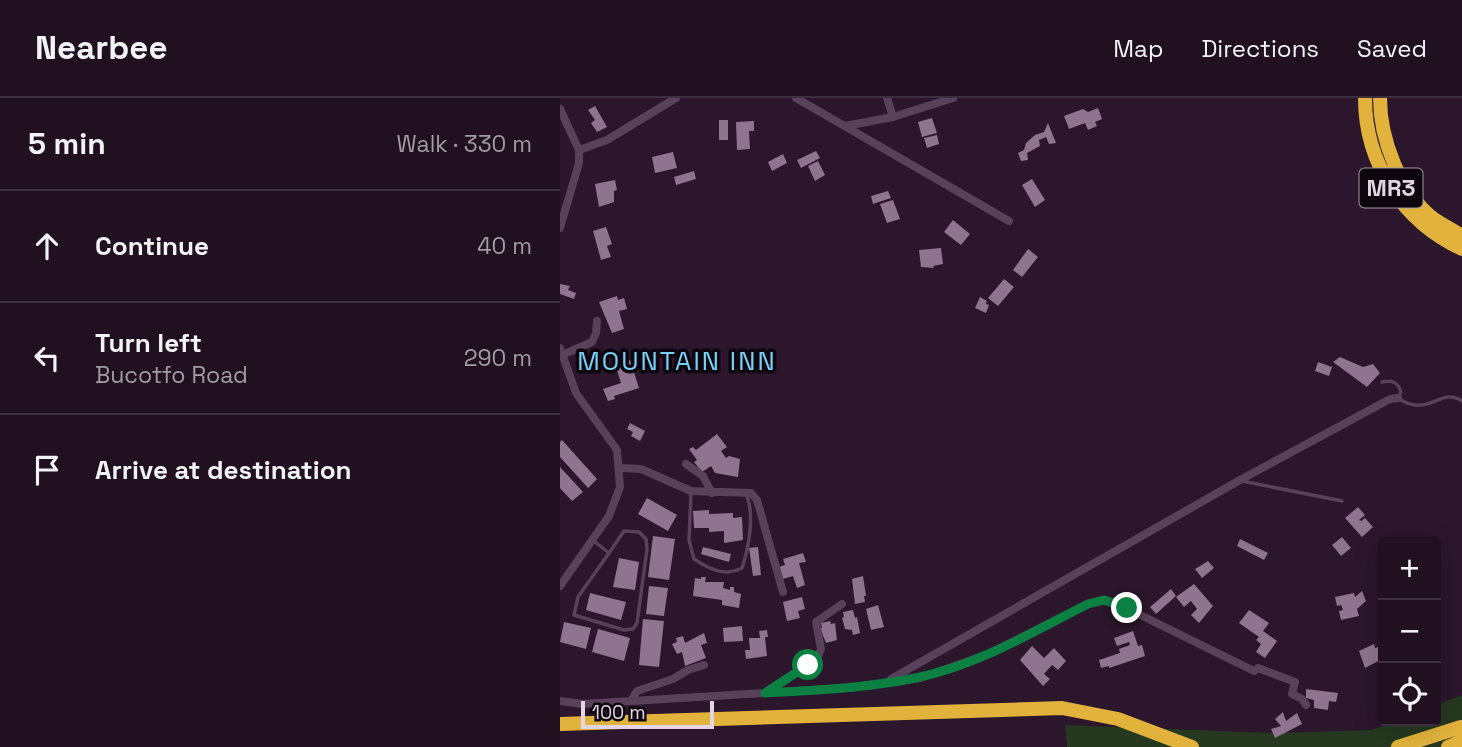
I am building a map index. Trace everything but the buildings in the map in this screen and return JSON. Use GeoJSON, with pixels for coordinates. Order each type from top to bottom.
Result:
{"type":"FeatureCollection","features":[{"type":"Feature","properties":{"kind":"highway","name":"MR3"},"geometry":{"type":"LineString","coordinates":[[1365,98],[1365,115],[1376,158],[1394,194],[1427,229],[1462,249]]}},
{"type":"Feature","properties":{"kind":"highway","name":"MR3"},"geometry":{"type":"LineString","coordinates":[[1380,98],[1380,115],[1390,156],[1408,189],[1432,218],[1462,236]]}},
{"type":"Feature","properties":{"kind":"highway"},"geometry":{"type":"LineString","coordinates":[[560,724],[1062,708],[1118,719],[1192,747]]}},
{"type":"Feature","properties":{"kind":"highway"},"geometry":{"type":"LineString","coordinates":[[1398,747],[1462,732]]}},
{"type":"Feature","properties":{"kind":"highway"},"geometry":{"type":"LineString","coordinates":[[1416,747],[1462,732]]}},
{"type":"Feature","properties":{"kind":"highway"},"geometry":{"type":"LineString","coordinates":[[1448,747],[1462,732]]}},
{"type":"Feature","properties":{"kind":"street"},"geometry":{"type":"LineString","coordinates":[[579,150],[607,140],[676,98]]}},
{"type":"Feature","properties":{"kind":"street"},"geometry":{"type":"LineString","coordinates":[[796,98],[1009,221]]}},
{"type":"Feature","properties":{"kind":"street"},"geometry":{"type":"LineString","coordinates":[[887,98],[893,117]]}},
{"type":"Feature","properties":{"kind":"street"},"geometry":{"type":"LineString","coordinates":[[845,125],[893,117],[953,98]]}},
{"type":"Feature","properties":{"kind":"street"},"geometry":{"type":"LineString","coordinates":[[560,109],[579,150],[579,163],[560,228]]}},
{"type":"Feature","properties":{"kind":"street"},"geometry":{"type":"LineString","coordinates":[[560,586],[616,501],[620,487],[617,450],[576,393],[561,351],[592,342],[597,321]]}},
{"type":"Feature","properties":{"kind":"street"},"geometry":{"type":"LineString","coordinates":[[886,682],[1240,480],[1398,398]]}},
{"type":"Feature","properties":{"kind":"street"},"geometry":{"type":"LineString","coordinates":[[686,464],[703,476],[712,493]]}},
{"type":"Feature","properties":{"kind":"street"},"geometry":{"type":"LineString","coordinates":[[620,468],[641,469],[691,491],[751,493],[757,500],[783,592]]}},
{"type":"Feature","properties":{"kind":"street"},"geometry":{"type":"LineString","coordinates":[[560,701],[583,704],[847,688],[919,678],[986,655],[1088,604],[1104,600],[1127,608],[1254,671],[1258,668],[1295,682],[1292,694],[1302,699],[1306,705]]}},
{"type":"Feature","properties":{"kind":"street"},"geometry":{"type":"LineString","coordinates":[[765,693],[817,658],[821,649],[816,622],[842,604]]}},
{"type":"Feature","properties":{"kind":"street"},"geometry":{"type":"LineString","coordinates":[[631,701],[637,691],[705,665]]}},
{"type":"Feature","properties":{"kind":"lane"},"geometry":{"type":"LineString","coordinates":[[1382,382],[1395,382],[1401,392],[1398,398],[1408,405],[1418,407],[1451,396],[1462,401]]}},
{"type":"Feature","properties":{"kind":"lane"},"geometry":{"type":"LineString","coordinates":[[1240,480],[1342,501]]}},
{"type":"Feature","properties":{"kind":"lane"},"geometry":{"type":"LineString","coordinates":[[691,491],[689,540],[694,559],[719,572],[733,572],[742,568],[747,555],[751,504],[746,491]]}},
{"type":"Feature","properties":{"kind":"lane"},"geometry":{"type":"LineString","coordinates":[[624,531],[639,531],[646,539],[637,623],[632,629],[624,630],[574,615],[578,597],[609,553],[624,531]]}},
{"type":"Feature","properties":{"kind":"lane"},"geometry":{"type":"LineString","coordinates":[[592,540],[609,553]]}},
{"type":"Feature","properties":{"kind":"green space"},"geometry":{"type":"Polygon","coordinates":[[[1462,695],[1462,747],[1067,747],[1065,725],[1274,733],[1372,730],[1382,726],[1441,726],[1441,703],[1462,695]]]}},
{"type":"Feature","properties":{"kind":"district","name":"MOUNTAIN INN"},"geometry":{"type":"Point","coordinates":[677,361]}},
{"type":"Feature","properties":{"kind":"route"},"geometry":{"type":"LineString","coordinates":[[808,665],[765,693],[847,688],[919,678],[986,655],[1088,604],[1104,600],[1127,608]]}}]}
